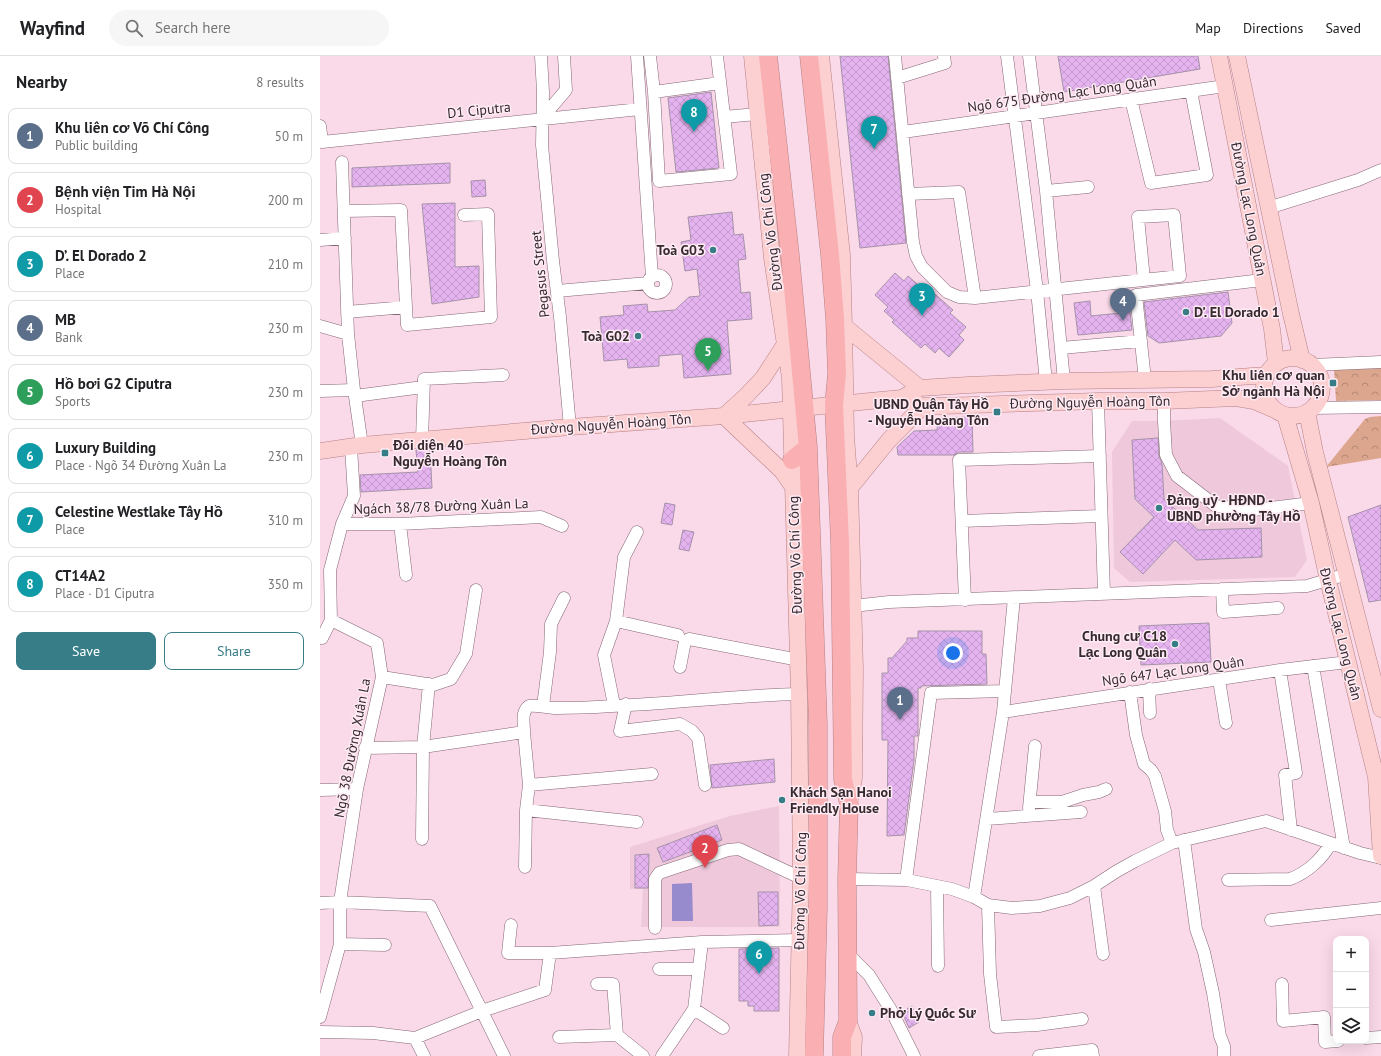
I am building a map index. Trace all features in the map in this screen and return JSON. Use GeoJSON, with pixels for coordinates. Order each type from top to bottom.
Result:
{"type":"FeatureCollection","features":[{"type":"Feature","properties":{"kind":"highway","name":"Đường Võ Chí Công"},"geometry":{"type":"LineString","coordinates":[[768,56],[798,408],[808,447],[818,724],[818,908],[814,1056]]}},
{"type":"Feature","properties":{"kind":"highway"},"geometry":{"type":"LineString","coordinates":[[809,56],[841,368],[840,543],[843,780],[849,804],[847,879],[848,1021],[842,1037],[842,1056]]}},
{"type":"Feature","properties":{"kind":"highway"},"geometry":{"type":"LineString","coordinates":[[790,378],[798,408]]}},
{"type":"Feature","properties":{"kind":"highway"},"geometry":{"type":"LineString","coordinates":[[840,404],[846,437]]}},
{"type":"Feature","properties":{"kind":"highway"},"geometry":{"type":"LineString","coordinates":[[792,460],[808,447]]}},
{"type":"Feature","properties":{"kind":"main road","name":"Đường Võ Chí Công"},"geometry":{"type":"LineString","coordinates":[[752,56],[772,258],[790,378]]}},
{"type":"Feature","properties":{"kind":"main road"},"geometry":{"type":"LineString","coordinates":[[821,56],[842,255],[844,326],[841,368]]}},
{"type":"Feature","properties":{"kind":"main road","name":"Đường Lạc Long Quân"},"geometry":{"type":"LineString","coordinates":[[1219,56],[1272,329],[1271,369]]}},
{"type":"Feature","properties":{"kind":"main road","name":"Đường Lạc Long Quân"},"geometry":{"type":"LineString","coordinates":[[1237,56],[1291,314],[1307,362]]}},
{"type":"Feature","properties":{"kind":"main road"},"geometry":{"type":"LineString","coordinates":[[844,326],[920,388]]}},
{"type":"Feature","properties":{"kind":"main road"},"geometry":{"type":"LineString","coordinates":[[785,344],[763,378],[724,416],[782,470],[793,487]]}},
{"type":"Feature","properties":{"kind":"main road"},"geometry":{"type":"LineString","coordinates":[[1293,358],[1307,362],[1321,378],[1322,387],[1320,395],[1310,410],[1300,415],[1281,413],[1270,406],[1264,391],[1264,382],[1271,369],[1284,359],[1293,358]]}},
{"type":"Feature","properties":{"kind":"main road","name":"Đường Nguyễn Hoàng Tôn"},"geometry":{"type":"LineString","coordinates":[[320,450],[570,427],[724,416],[902,398],[920,388],[1064,381],[1212,379],[1271,369]]}},
{"type":"Feature","properties":{"kind":"main road","name":"Đường Nguyễn Hoàng Tôn"},"geometry":{"type":"LineString","coordinates":[[902,398],[923,406],[1236,398],[1254,401],[1281,413]]}},
{"type":"Feature","properties":{"kind":"main road"},"geometry":{"type":"LineString","coordinates":[[850,488],[889,440],[923,406]]}},
{"type":"Feature","properties":{"kind":"main road","name":"Đường Võ Chí Công"},"geometry":{"type":"LineString","coordinates":[[797,1056],[801,878],[799,660],[792,460],[798,408]]}},
{"type":"Feature","properties":{"kind":"main road","name":"Đường Lạc Long Quân"},"geometry":{"type":"LineString","coordinates":[[1310,410],[1315,452],[1381,708]]}},
{"type":"Feature","properties":{"kind":"main road","name":"Đường Lạc Long Quân"},"geometry":{"type":"LineString","coordinates":[[1281,413],[1311,503],[1328,580],[1376,777],[1381,857]]}},
{"type":"Feature","properties":{"kind":"main road"},"geometry":{"type":"LineString","coordinates":[[846,437],[850,488],[855,669],[854,778],[849,804]]}},
{"type":"Feature","properties":{"kind":"main road"},"geometry":{"type":"LineString","coordinates":[[848,1021],[854,1037],[853,1056]]}},
{"type":"Feature","properties":{"kind":"street","name":"Pegasus Street"},"geometry":{"type":"LineString","coordinates":[[541,56],[543,92],[542,145],[570,427]]}},
{"type":"Feature","properties":{"kind":"street"},"geometry":{"type":"LineString","coordinates":[[542,118],[566,90],[564,56]]}},
{"type":"Feature","properties":{"kind":"street"},"geometry":{"type":"LineString","coordinates":[[557,292],[650,280],[637,56]]}},
{"type":"Feature","properties":{"kind":"street"},"geometry":{"type":"LineString","coordinates":[[650,56],[654,92],[659,181],[731,174],[717,56]]}},
{"type":"Feature","properties":{"kind":"street"},"geometry":{"type":"LineString","coordinates":[[895,56],[912,242],[916,256],[922,267],[946,292],[959,297],[975,298],[1055,289],[1144,280],[1180,276],[1174,215],[1138,217],[1144,280]]}},
{"type":"Feature","properties":{"kind":"street"},"geometry":{"type":"LineString","coordinates":[[897,78],[945,63],[944,56]]}},
{"type":"Feature","properties":{"kind":"street"},"geometry":{"type":"LineString","coordinates":[[1007,56],[1016,116],[1037,291],[1046,382]]}},
{"type":"Feature","properties":{"kind":"street"},"geometry":{"type":"LineString","coordinates":[[1029,56],[1046,191],[1064,381]]}},
{"type":"Feature","properties":{"kind":"street"},"geometry":{"type":"LineString","coordinates":[[654,92],[720,83]]}},
{"type":"Feature","properties":{"kind":"street","name":"Ngõ 675 Đường Lạc Long Quân"},"geometry":{"type":"LineString","coordinates":[[902,132],[1225,86]]}},
{"type":"Feature","properties":{"kind":"street"},"geometry":{"type":"LineString","coordinates":[[1131,99],[1151,183],[1207,175],[1191,91]]}},
{"type":"Feature","properties":{"kind":"street","name":"D1 Ciputra"},"geometry":{"type":"LineString","coordinates":[[320,126],[322,142],[640,109]]}},
{"type":"Feature","properties":{"kind":"street"},"geometry":{"type":"LineString","coordinates":[[724,117],[757,114]]}},
{"type":"Feature","properties":{"kind":"street"},"geometry":{"type":"LineString","coordinates":[[320,638],[322,638],[331,620],[330,570],[342,524],[354,496],[356,446],[354,393],[348,334],[342,162]]}},
{"type":"Feature","properties":{"kind":"street"},"geometry":{"type":"LineString","coordinates":[[1268,208],[1358,180],[1381,170]]}},
{"type":"Feature","properties":{"kind":"street"},"geometry":{"type":"LineString","coordinates":[[1046,191],[1088,187]]}},
{"type":"Feature","properties":{"kind":"street"},"geometry":{"type":"LineString","coordinates":[[908,194],[959,192],[975,298]]}},
{"type":"Feature","properties":{"kind":"street"},"geometry":{"type":"LineString","coordinates":[[344,211],[401,210],[407,325],[491,317],[488,214],[464,215]]}},
{"type":"Feature","properties":{"kind":"street"},"geometry":{"type":"LineString","coordinates":[[320,240],[345,238]]}},
{"type":"Feature","properties":{"kind":"street"},"geometry":{"type":"LineString","coordinates":[[1145,380],[1136,296],[1262,280]]}},
{"type":"Feature","properties":{"kind":"street"},"geometry":{"type":"LineString","coordinates":[[347,312],[406,307]]}},
{"type":"Feature","properties":{"kind":"street"},"geometry":{"type":"LineString","coordinates":[[320,326],[348,334]]}},
{"type":"Feature","properties":{"kind":"street"},"geometry":{"type":"LineString","coordinates":[[1061,348],[1141,342]]}},
{"type":"Feature","properties":{"kind":"street"},"geometry":{"type":"LineString","coordinates":[[1307,362],[1381,362]]}},
{"type":"Feature","properties":{"kind":"street"},"geometry":{"type":"LineString","coordinates":[[422,440],[424,379],[503,375]]}},
{"type":"Feature","properties":{"kind":"street"},"geometry":{"type":"LineString","coordinates":[[320,390],[354,393],[423,387]]}},
{"type":"Feature","properties":{"kind":"street"},"geometry":{"type":"LineString","coordinates":[[1098,401],[1104,594]]}},
{"type":"Feature","properties":{"kind":"street"},"geometry":{"type":"LineString","coordinates":[[1164,401],[1166,455],[1177,476],[1216,506],[1254,510],[1311,503]]}},
{"type":"Feature","properties":{"kind":"street"},"geometry":{"type":"LineString","coordinates":[[1310,410],[1381,407]]}},
{"type":"Feature","properties":{"kind":"street"},"geometry":{"type":"LineString","coordinates":[[965,600],[959,460],[1100,456]]}},
{"type":"Feature","properties":{"kind":"street"},"geometry":{"type":"LineString","coordinates":[[962,521],[1102,516]]}},
{"type":"Feature","properties":{"kind":"street","name":"Ngách 38/78 Đường Xuân La"},"geometry":{"type":"LineString","coordinates":[[342,524],[400,524],[540,517],[562,526]]}},
{"type":"Feature","properties":{"kind":"street"},"geometry":{"type":"LineString","coordinates":[[400,524],[406,575]]}},
{"type":"Feature","properties":{"kind":"street"},"geometry":{"type":"LineString","coordinates":[[614,705],[604,655],[616,621],[624,557],[637,532]]}},
{"type":"Feature","properties":{"kind":"street"},"geometry":{"type":"LineString","coordinates":[[853,606],[889,602],[1307,586],[1347,574]]}},
{"type":"Feature","properties":{"kind":"street"},"geometry":{"type":"LineString","coordinates":[[1222,589],[1223,612],[1278,608]]}},
{"type":"Feature","properties":{"kind":"street"},"geometry":{"type":"LineString","coordinates":[[382,677],[433,685],[451,679],[466,654],[476,590]]}},
{"type":"Feature","properties":{"kind":"street"},"geometry":{"type":"LineString","coordinates":[[543,706],[550,652],[551,624],[564,598]]}},
{"type":"Feature","properties":{"kind":"street"},"geometry":{"type":"LineString","coordinates":[[974,898],[1003,712],[1014,598]]}},
{"type":"Feature","properties":{"kind":"street","name":"Ngõ 38 Đường Xuân La"},"geometry":{"type":"LineString","coordinates":[[320,1017],[340,944],[340,902],[357,789],[382,677],[377,643],[331,620]]}},
{"type":"Feature","properties":{"kind":"street"},"geometry":{"type":"LineString","coordinates":[[616,621],[678,635]]}},
{"type":"Feature","properties":{"kind":"street"},"geometry":{"type":"LineString","coordinates":[[680,667],[685,641],[688,640],[799,660]]}},
{"type":"Feature","properties":{"kind":"street","name":"Ngõ 647 Lạc Long Quân"},"geometry":{"type":"LineString","coordinates":[[1003,712],[1280,670],[1348,662]]}},
{"type":"Feature","properties":{"kind":"street"},"geometry":{"type":"LineString","coordinates":[[1313,666],[1344,848]]}},
{"type":"Feature","properties":{"kind":"street"},"geometry":{"type":"LineString","coordinates":[[1280,670],[1296,773],[1285,775],[1291,830]]}},
{"type":"Feature","properties":{"kind":"street"},"geometry":{"type":"LineString","coordinates":[[1219,680],[1226,723]]}},
{"type":"Feature","properties":{"kind":"street"},"geometry":{"type":"LineString","coordinates":[[422,839],[423,747],[429,684]]}},
{"type":"Feature","properties":{"kind":"street"},"geometry":{"type":"LineString","coordinates":[[1149,689],[1150,713]]}},
{"type":"Feature","properties":{"kind":"street"},"geometry":{"type":"LineString","coordinates":[[906,880],[931,693],[1005,691]]}},
{"type":"Feature","properties":{"kind":"street"},"geometry":{"type":"LineString","coordinates":[[1130,692],[1136,735],[1144,764],[1155,776],[1165,811],[1167,830],[1172,843]]}},
{"type":"Feature","properties":{"kind":"street"},"geometry":{"type":"LineString","coordinates":[[525,867],[526,810],[529,785],[523,714],[525,709],[529,706],[555,708],[799,694]]}},
{"type":"Feature","properties":{"kind":"street"},"geometry":{"type":"LineString","coordinates":[[626,704],[620,731],[680,724],[692,731],[698,738],[705,785]]}},
{"type":"Feature","properties":{"kind":"street"},"geometry":{"type":"LineString","coordinates":[[365,748],[423,747],[524,732]]}},
{"type":"Feature","properties":{"kind":"street"},"geometry":{"type":"LineString","coordinates":[[1028,816],[1034,746]]}},
{"type":"Feature","properties":{"kind":"street"},"geometry":{"type":"LineString","coordinates":[[529,785],[652,774]]}},
{"type":"Feature","properties":{"kind":"street"},"geometry":{"type":"LineString","coordinates":[[320,790],[357,789]]}},
{"type":"Feature","properties":{"kind":"street"},"geometry":{"type":"LineString","coordinates":[[1030,802],[1062,802],[1106,789]]}},
{"type":"Feature","properties":{"kind":"street"},"geometry":{"type":"LineString","coordinates":[[526,810],[637,822]]}},
{"type":"Feature","properties":{"kind":"street"},"geometry":{"type":"LineString","coordinates":[[987,819],[1081,812]]}},
{"type":"Feature","properties":{"kind":"street"},"geometry":{"type":"LineString","coordinates":[[847,879],[906,880],[952,889],[988,905],[1012,908],[1040,906],[1070,898],[1094,886],[1117,871],[1172,843],[1266,822],[1344,848],[1381,857]]}},
{"type":"Feature","properties":{"kind":"street"},"geometry":{"type":"LineString","coordinates":[[1184,840],[1196,929],[1204,952],[1214,993],[1220,1036],[1224,1046],[1224,1056]]}},
{"type":"Feature","properties":{"kind":"street"},"geometry":{"type":"LineString","coordinates":[[1228,880],[1295,877],[1314,864],[1332,844]]}},
{"type":"Feature","properties":{"kind":"street"},"geometry":{"type":"LineString","coordinates":[[655,928],[655,879],[659,873],[728,850],[738,849],[801,878]]}},
{"type":"Feature","properties":{"kind":"street"},"geometry":{"type":"LineString","coordinates":[[937,886],[938,966]]}},
{"type":"Feature","properties":{"kind":"street"},"geometry":{"type":"LineString","coordinates":[[1094,886],[1103,954]]}},
{"type":"Feature","properties":{"kind":"street"},"geometry":{"type":"LineString","coordinates":[[320,903],[340,902],[430,906],[504,1056]]}},
{"type":"Feature","properties":{"kind":"street"},"geometry":{"type":"LineString","coordinates":[[988,905],[990,974],[996,1027],[1037,1025],[1082,1019]]}},
{"type":"Feature","properties":{"kind":"street"},"geometry":{"type":"LineString","coordinates":[[1271,920],[1381,908]]}},
{"type":"Feature","properties":{"kind":"street"},"geometry":{"type":"LineString","coordinates":[[511,925],[508,953],[550,954],[702,942],[800,940]]}},
{"type":"Feature","properties":{"kind":"street"},"geometry":{"type":"LineString","coordinates":[[662,1056],[694,1009],[702,942]]}},
{"type":"Feature","properties":{"kind":"street"},"geometry":{"type":"LineString","coordinates":[[340,944],[385,945]]}},
{"type":"Feature","properties":{"kind":"street"},"geometry":{"type":"LineString","coordinates":[[847,953],[868,975],[892,1010],[914,1056]]}},
{"type":"Feature","properties":{"kind":"street"},"geometry":{"type":"LineString","coordinates":[[320,1032],[373,1033],[415,1038],[482,1011],[545,990],[550,954]]}},
{"type":"Feature","properties":{"kind":"street"},"geometry":{"type":"LineString","coordinates":[[659,969],[699,969]]}},
{"type":"Feature","properties":{"kind":"street"},"geometry":{"type":"LineString","coordinates":[[597,984],[612,984],[617,1036]]}},
{"type":"Feature","properties":{"kind":"street"},"geometry":{"type":"LineString","coordinates":[[1282,984],[1282,1022],[1324,1017],[1326,1042],[1333,1041]]}},
{"type":"Feature","properties":{"kind":"street"},"geometry":{"type":"LineString","coordinates":[[694,1009],[724,1028]]}},
{"type":"Feature","properties":{"kind":"street"},"geometry":{"type":"LineString","coordinates":[[559,1037],[617,1036],[644,1056]]}},
{"type":"Feature","properties":{"kind":"street"},"geometry":{"type":"LineString","coordinates":[[1369,1038],[1381,1037]]}},
{"type":"Feature","properties":{"kind":"street"},"geometry":{"type":"LineString","coordinates":[[415,1038],[424,1056]]}},
{"type":"Feature","properties":{"kind":"street"},"geometry":{"type":"LineString","coordinates":[[1039,1056],[1093,1053]]}},
{"type":"Feature","properties":{"kind":"shaded area"},"geometry":{"type":"Polygon","coordinates":[[[1220,418],[1288,466],[1307,560],[1295,577],[1130,582],[1114,568],[1112,452],[1132,421],[1220,418]]]}},
{"type":"Feature","properties":{"kind":"shaded area"},"geometry":{"type":"Polygon","coordinates":[[[779,806],[780,927],[641,927],[643,889],[630,889],[630,847],[730,816],[779,806]]]}},
{"type":"Feature","properties":{"kind":"shaded area"},"geometry":{"type":"Polygon","coordinates":[[[692,883],[693,921],[672,921],[672,884],[692,883]]]}},
{"type":"Feature","properties":{"kind":"green space"},"geometry":{"type":"Polygon","coordinates":[[[1381,366],[1381,400],[1336,401],[1334,369],[1381,366]]]}},
{"type":"Feature","properties":{"kind":"green space"},"geometry":{"type":"Polygon","coordinates":[[[1381,416],[1381,458],[1326,467],[1365,419],[1381,416]]]}},
{"type":"Feature","properties":{"kind":"building"},"geometry":{"type":"Polygon","coordinates":[[[840,56],[888,56],[906,243],[860,248],[840,56]]]}},
{"type":"Feature","properties":{"kind":"building"},"geometry":{"type":"Polygon","coordinates":[[[1058,56],[1198,56],[1200,69],[1064,92],[1058,56]]]}},
{"type":"Feature","properties":{"kind":"building"},"geometry":{"type":"Polygon","coordinates":[[[711,92],[719,168],[676,172],[668,98],[711,92]]]}},
{"type":"Feature","properties":{"kind":"building"},"geometry":{"type":"Polygon","coordinates":[[[450,163],[450,183],[352,187],[352,168],[450,163]]]}},
{"type":"Feature","properties":{"kind":"building"},"geometry":{"type":"Polygon","coordinates":[[[485,180],[486,196],[472,197],[471,181],[485,180]]]}},
{"type":"Feature","properties":{"kind":"building"},"geometry":{"type":"Polygon","coordinates":[[[455,203],[455,267],[479,266],[479,297],[432,304],[422,204],[455,203]]]}},
{"type":"Feature","properties":{"kind":"building"},"geometry":{"type":"Polygon","coordinates":[[[732,212],[734,235],[743,234],[746,259],[738,260],[741,293],[750,292],[752,319],[727,321],[731,374],[684,378],[682,354],[659,356],[659,366],[628,368],[627,359],[604,361],[600,317],[624,315],[623,306],[647,304],[648,312],[675,310],[689,297],[700,296],[697,269],[685,271],[681,242],[691,240],[688,217],[732,212]]]}},
{"type":"Feature","properties":{"kind":"building"},"geometry":{"type":"Polygon","coordinates":[[[895,273],[904,281],[908,276],[925,291],[928,288],[953,310],[950,313],[966,327],[959,335],[964,340],[949,357],[939,348],[935,353],[925,344],[921,348],[892,322],[894,320],[884,311],[888,307],[875,295],[895,273]]]}},
{"type":"Feature","properties":{"kind":"building","name":"D’. El Dorado 1"},"geometry":{"type":"Polygon","coordinates":[[[1228,292],[1232,323],[1221,336],[1159,343],[1148,336],[1144,302],[1228,292]]]}},
{"type":"Feature","properties":{"kind":"building"},"geometry":{"type":"Polygon","coordinates":[[[1090,301],[1091,316],[1130,312],[1132,330],[1078,335],[1074,303],[1090,301]]]}},
{"type":"Feature","properties":{"kind":"building"},"geometry":{"type":"Polygon","coordinates":[[[972,417],[973,452],[959,452],[954,455],[898,455],[897,447],[914,431],[937,430],[938,418],[972,417]]]}},
{"type":"Feature","properties":{"kind":"building","name":"Đảng uỷ - HĐND - UBND phường Tây Hồ"},"geometry":{"type":"Polygon","coordinates":[[[1158,438],[1159,456],[1162,464],[1164,499],[1198,530],[1261,528],[1262,557],[1196,560],[1175,540],[1143,574],[1120,552],[1154,517],[1135,499],[1132,440],[1158,438]]]}},
{"type":"Feature","properties":{"kind":"building"},"geometry":{"type":"Polygon","coordinates":[[[430,449],[432,488],[361,492],[360,475],[418,472],[416,450],[430,449]]]}},
{"type":"Feature","properties":{"kind":"building"},"geometry":{"type":"Polygon","coordinates":[[[665,503],[675,505],[672,525],[661,523],[665,503]]]}},
{"type":"Feature","properties":{"kind":"building"},"geometry":{"type":"Polygon","coordinates":[[[1381,505],[1381,600],[1369,602],[1348,517],[1381,505]]]}},
{"type":"Feature","properties":{"kind":"building"},"geometry":{"type":"Polygon","coordinates":[[[683,530],[694,532],[689,551],[679,549],[683,530]]]}},
{"type":"Feature","properties":{"kind":"building","name":"Chung cư C18 Lạc Long Quân"},"geometry":{"type":"Polygon","coordinates":[[[1209,623],[1211,662],[1141,665],[1139,626],[1209,623]]]}},
{"type":"Feature","properties":{"kind":"building"},"geometry":{"type":"Polygon","coordinates":[[[918,631],[982,631],[982,654],[986,654],[987,684],[921,686],[921,688],[918,688],[918,736],[914,736],[914,760],[904,835],[887,836],[888,740],[882,740],[882,673],[888,673],[888,658],[892,658],[907,641],[907,638],[918,638],[918,631]]]}},
{"type":"Feature","properties":{"kind":"building"},"geometry":{"type":"Polygon","coordinates":[[[774,759],[775,782],[712,788],[710,765],[774,759]]]}},
{"type":"Feature","properties":{"kind":"building"},"geometry":{"type":"Polygon","coordinates":[[[717,825],[722,840],[663,862],[657,848],[717,825]]]}},
{"type":"Feature","properties":{"kind":"building"},"geometry":{"type":"Polygon","coordinates":[[[649,854],[648,888],[635,888],[635,855],[649,854]]]}},
{"type":"Feature","properties":{"kind":"building"},"geometry":{"type":"Polygon","coordinates":[[[758,892],[778,892],[778,925],[759,926],[758,892]]]}},
{"type":"Feature","properties":{"kind":"building"},"geometry":{"type":"Polygon","coordinates":[[[779,948],[779,1011],[754,1011],[754,1006],[748,1006],[748,1001],[739,1001],[739,949],[779,948]]]}},
{"type":"Feature","properties":{"kind":"building"},"geometry":{"type":"Polygon","coordinates":[[[912,1006],[919,1022],[909,1028],[902,1012],[912,1006]]]}},
{"type":"Feature","properties":{"kind":"place","name":"CT14A2"},"geometry":{"type":"Point","coordinates":[694,132]}},
{"type":"Feature","properties":{"kind":"place","name":"Celestine Westlake Tây Hồ"},"geometry":{"type":"Point","coordinates":[874,149]}},
{"type":"Feature","properties":{"kind":"place","name":"Toà G03"},"geometry":{"type":"Point","coordinates":[713,250]}},
{"type":"Feature","properties":{"kind":"place","name":"D’. El Dorado 1"},"geometry":{"type":"Point","coordinates":[1186,312]}},
{"type":"Feature","properties":{"kind":"place","name":"D’. El Dorado 2"},"geometry":{"type":"Point","coordinates":[922,316]}},
{"type":"Feature","properties":{"kind":"place","name":"MB"},"geometry":{"type":"Point","coordinates":[1123,321]}},
{"type":"Feature","properties":{"kind":"place","name":"Toà G02"},"geometry":{"type":"Point","coordinates":[638,336]}},
{"type":"Feature","properties":{"kind":"place","name":"Hồ bơi G2 Ciputra"},"geometry":{"type":"Point","coordinates":[708,371]}},
{"type":"Feature","properties":{"kind":"place","name":"Khu liên cơ quan Sở ngành Hà Nội"},"geometry":{"type":"Point","coordinates":[1333,383]}},
{"type":"Feature","properties":{"kind":"place","name":"UBND Quận Tây Hồ - Nguyễn Hoàng Tôn"},"geometry":{"type":"Point","coordinates":[997,412]}},
{"type":"Feature","properties":{"kind":"place","name":"Đối diện 40 Nguyễn Hoàng Tôn"},"geometry":{"type":"Point","coordinates":[385,453]}},
{"type":"Feature","properties":{"kind":"place","name":"Đảng uỷ - HĐND - UBND phường Tây Hồ"},"geometry":{"type":"Point","coordinates":[1159,508]}},
{"type":"Feature","properties":{"kind":"place","name":"Chung cư C18 Lạc Long Quân"},"geometry":{"type":"Point","coordinates":[1175,644]}},
{"type":"Feature","properties":{"kind":"place","name":"Khu liên cơ Võ Chí Công"},"geometry":{"type":"Point","coordinates":[900,720]}},
{"type":"Feature","properties":{"kind":"place","name":"Khách Sạn Hanoi Friendly House"},"geometry":{"type":"Point","coordinates":[782,800]}},
{"type":"Feature","properties":{"kind":"place","name":"Bệnh viện Tim Hà Nội"},"geometry":{"type":"Point","coordinates":[705,868]}},
{"type":"Feature","properties":{"kind":"place","name":"Luxury Building"},"geometry":{"type":"Point","coordinates":[759,974]}},
{"type":"Feature","properties":{"kind":"place","name":"Phở Lý Quốc Sư"},"geometry":{"type":"Point","coordinates":[872,1013]}}]}
